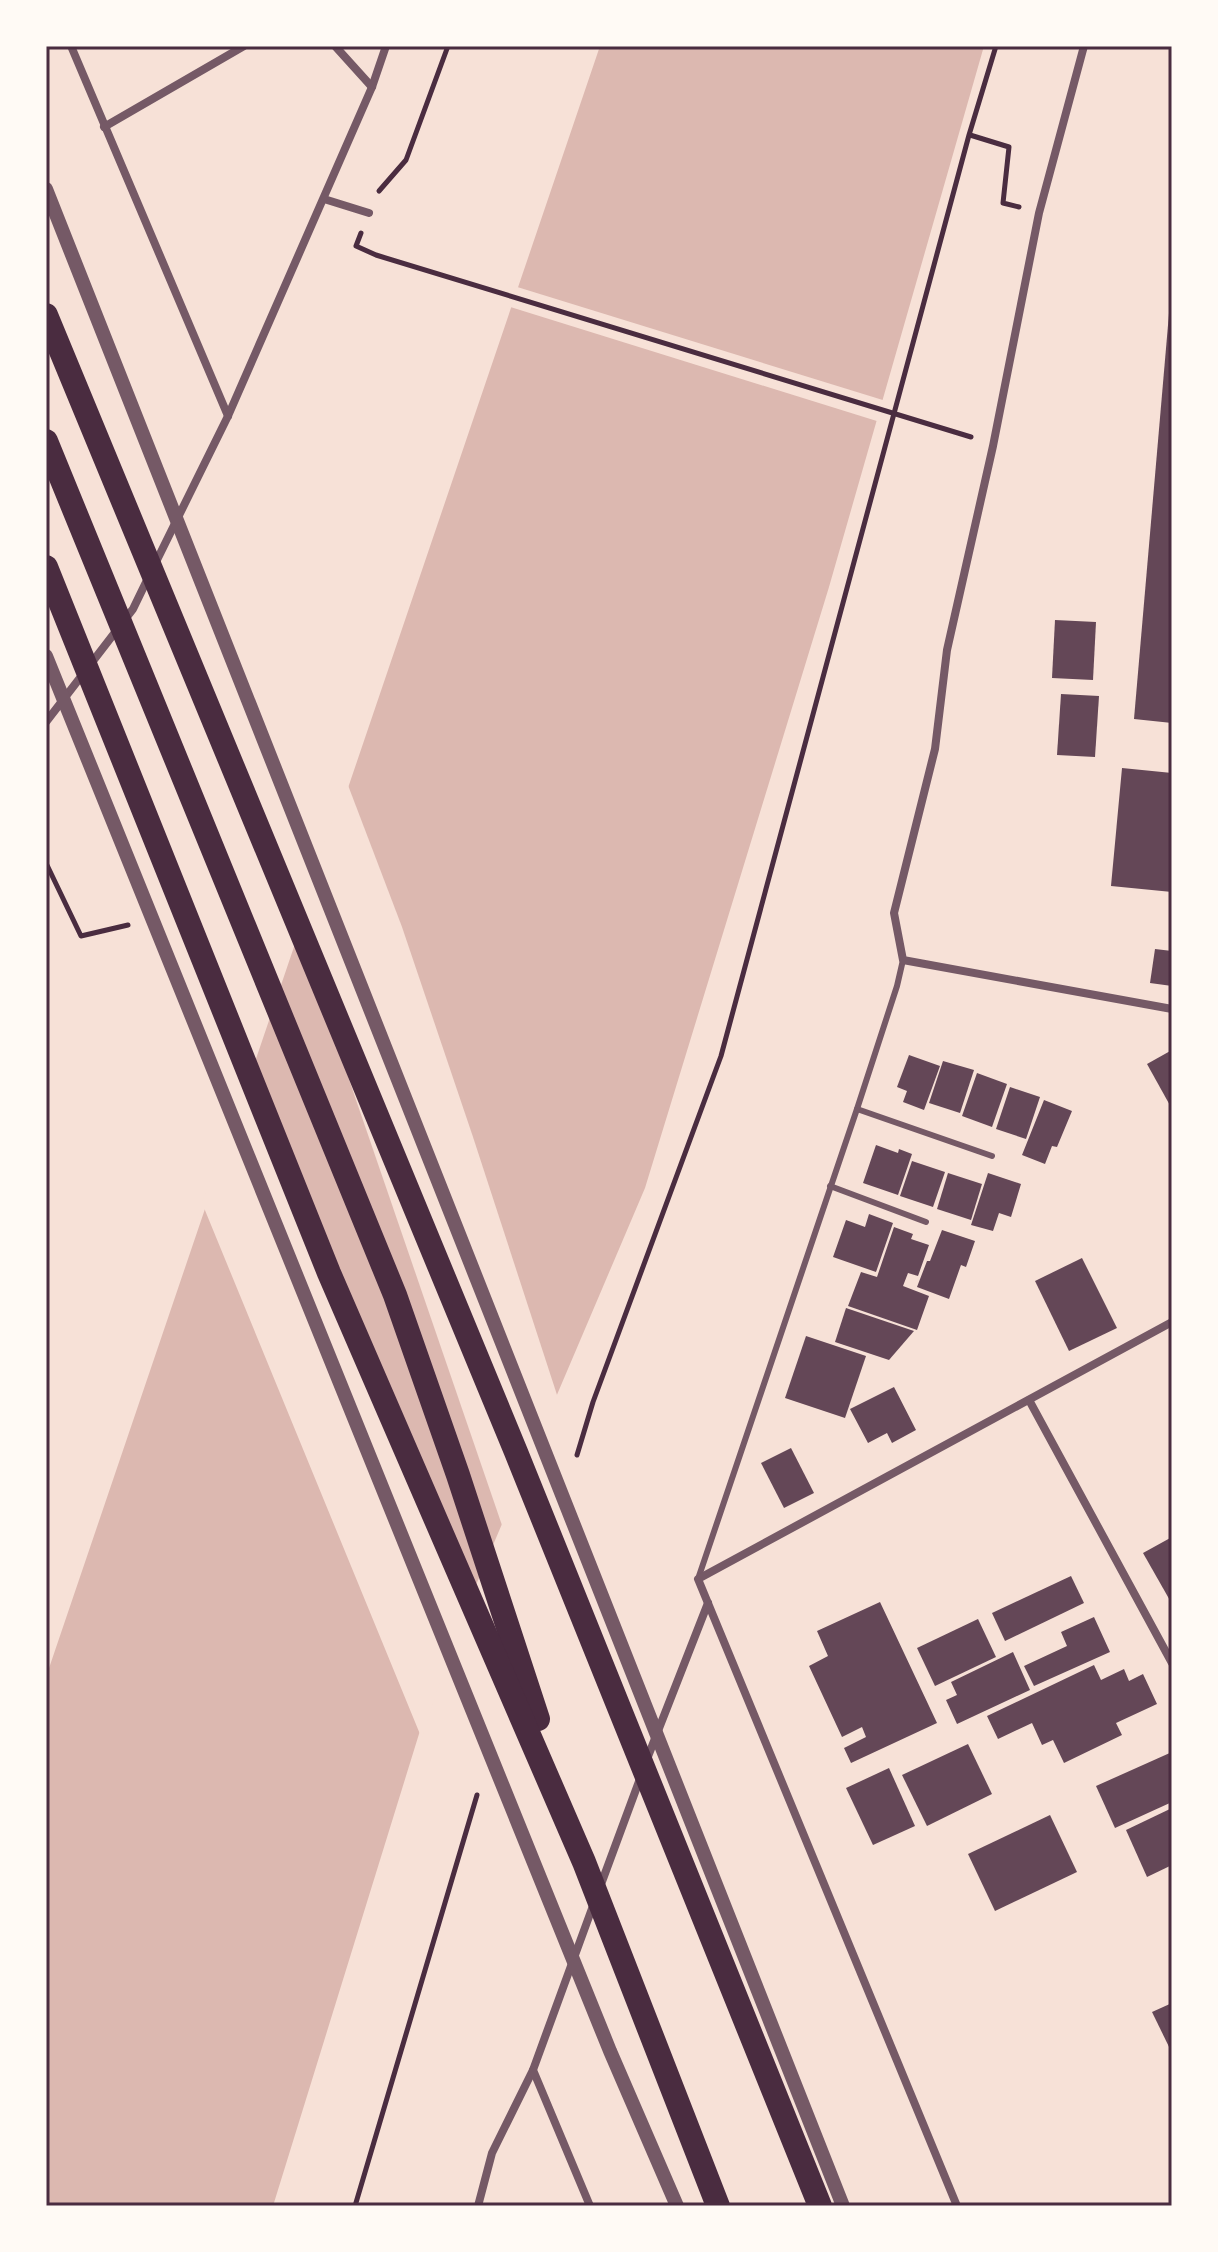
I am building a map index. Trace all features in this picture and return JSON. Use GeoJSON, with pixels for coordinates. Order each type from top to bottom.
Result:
{"type":"FeatureCollection","features":[{"type":"Feature","properties":{"kind":"highway"},"geometry":{"type":"LineString","coordinates":[[46,315],[516,1452],[820,2206]]}},
{"type":"Feature","properties":{"kind":"highway"},"geometry":{"type":"LineString","coordinates":[[46,441],[395,1295],[458,1475],[584,1862]]}},
{"type":"Feature","properties":{"kind":"highway"},"geometry":{"type":"LineString","coordinates":[[46,567],[329,1273],[584,1862],[718,2206]]}},
{"type":"Feature","properties":{"kind":"street"},"geometry":{"type":"LineString","coordinates":[[71,46],[228,416]]}},
{"type":"Feature","properties":{"kind":"street"},"geometry":{"type":"LineString","coordinates":[[104,127],[244,46]]}},
{"type":"Feature","properties":{"kind":"street"},"geometry":{"type":"LineString","coordinates":[[335,46],[372,87]]}},
{"type":"Feature","properties":{"kind":"street"},"geometry":{"type":"LineString","coordinates":[[46,722],[133,609],[228,416],[372,87],[386,46]]}},
{"type":"Feature","properties":{"kind":"street"},"geometry":{"type":"LineString","coordinates":[[1084,46],[1039,213],[993,446],[947,650],[935,749],[894,913],[903,960],[1172,1009]]}},
{"type":"Feature","properties":{"kind":"street"},"geometry":{"type":"LineString","coordinates":[[46,189],[843,2206]]}},
{"type":"Feature","properties":{"kind":"street"},"geometry":{"type":"LineString","coordinates":[[324,199],[369,213]]}},
{"type":"Feature","properties":{"kind":"street"},"geometry":{"type":"LineString","coordinates":[[46,656],[610,2051],[677,2206]]}},
{"type":"Feature","properties":{"kind":"street"},"geometry":{"type":"LineString","coordinates":[[957,2206],[698,1579],[1172,1322]]}},
{"type":"Feature","properties":{"kind":"street"},"geometry":{"type":"LineString","coordinates":[[1029,1400],[1172,1663]]}},
{"type":"Feature","properties":{"kind":"street"},"geometry":{"type":"LineString","coordinates":[[478,2206],[492,2153],[533,2070],[708,1603]]}},
{"type":"Feature","properties":{"kind":"street"},"geometry":{"type":"LineString","coordinates":[[533,2070],[590,2206]]}},
{"type":"Feature","properties":{"kind":"lane"},"geometry":{"type":"LineString","coordinates":[[698,1579],[857,1109],[903,960]]}},
{"type":"Feature","properties":{"kind":"lane"},"geometry":{"type":"LineString","coordinates":[[857,1109],[992,1156]]}},
{"type":"Feature","properties":{"kind":"lane"},"geometry":{"type":"LineString","coordinates":[[830,1186],[926,1222]]}},
{"type":"Feature","properties":{"kind":"path"},"geometry":{"type":"LineString","coordinates":[[448,46],[406,160],[376,195],[356,246],[376,255],[960,432]]}},
{"type":"Feature","properties":{"kind":"path"},"geometry":{"type":"LineString","coordinates":[[575,1463],[593,1402],[721,1056],[969,135],[996,46]]}},
{"type":"Feature","properties":{"kind":"path"},"geometry":{"type":"LineString","coordinates":[[969,135],[1009,147],[1003,203],[1039,213]]}},
{"type":"Feature","properties":{"kind":"path"},"geometry":{"type":"LineString","coordinates":[[46,863],[81,936],[153,920]]}},
{"type":"Feature","properties":{"kind":"path"},"geometry":{"type":"LineString","coordinates":[[355,2206],[481,1781]]}},
{"type":"Feature","properties":{"kind":"shaded area"},"geometry":{"type":"Polygon","coordinates":[[[600,46],[984,46],[829,587],[645,1188],[436,1679],[273,2206],[46,2206],[46,1677],[600,46]]]}},
{"type":"Feature","properties":{"kind":"pier"},"geometry":{"type":"Polygon","coordinates":[[[514,286],[886,401],[880,422],[507,306],[514,286]]]}},
{"type":"Feature","properties":{"kind":"pier"},"geometry":{"type":"Polygon","coordinates":[[[346,780],[402,927],[559,1401],[504,1531],[296,925],[346,780]]]}},
{"type":"Feature","properties":{"kind":"pier"},"geometry":{"type":"Polygon","coordinates":[[[244,1078],[470,1610],[440,1681],[422,1739],[202,1203],[244,1078]]]}},
{"type":"Feature","properties":{"kind":"building"},"geometry":{"type":"Polygon","coordinates":[[[1172,302],[1172,723],[1134,719],[1172,302]]]}},
{"type":"Feature","properties":{"kind":"building"},"geometry":{"type":"Polygon","coordinates":[[[1055,620],[1096,622],[1093,680],[1052,678],[1055,620]]]}},
{"type":"Feature","properties":{"kind":"building"},"geometry":{"type":"Polygon","coordinates":[[[1061,694],[1099,696],[1095,757],[1057,755],[1061,694]]]}},
{"type":"Feature","properties":{"kind":"building"},"geometry":{"type":"Polygon","coordinates":[[[1122,768],[1172,773],[1172,892],[1111,886],[1122,768]]]}},
{"type":"Feature","properties":{"kind":"building"},"geometry":{"type":"Polygon","coordinates":[[[1155,949],[1172,951],[1172,986],[1150,983],[1155,949]]]}},
{"type":"Feature","properties":{"kind":"building"},"geometry":{"type":"Polygon","coordinates":[[[1172,1050],[1172,1109],[1147,1064],[1172,1050]]]}},
{"type":"Feature","properties":{"kind":"building"},"geometry":{"type":"Polygon","coordinates":[[[909,1055],[940,1066],[924,1110],[903,1102],[907,1091],[897,1087],[909,1055]]]}},
{"type":"Feature","properties":{"kind":"building"},"geometry":{"type":"Polygon","coordinates":[[[943,1061],[974,1070],[960,1113],[929,1103],[943,1061]]]}},
{"type":"Feature","properties":{"kind":"building"},"geometry":{"type":"Polygon","coordinates":[[[977,1073],[1007,1084],[992,1127],[962,1116],[977,1073]]]}},
{"type":"Feature","properties":{"kind":"building"},"geometry":{"type":"Polygon","coordinates":[[[1010,1087],[1040,1097],[1026,1139],[996,1129],[1010,1087]]]}},
{"type":"Feature","properties":{"kind":"building"},"geometry":{"type":"Polygon","coordinates":[[[1044,1100],[1072,1111],[1057,1147],[1052,1146],[1045,1164],[1022,1155],[1044,1100]]]}},
{"type":"Feature","properties":{"kind":"building"},"geometry":{"type":"Polygon","coordinates":[[[876,1145],[898,1153],[899,1149],[912,1154],[898,1195],[863,1183],[876,1145]]]}},
{"type":"Feature","properties":{"kind":"building"},"geometry":{"type":"Polygon","coordinates":[[[912,1161],[945,1172],[933,1207],[900,1196],[912,1161]]]}},
{"type":"Feature","properties":{"kind":"building"},"geometry":{"type":"Polygon","coordinates":[[[948,1173],[982,1184],[971,1220],[937,1209],[948,1173]]]}},
{"type":"Feature","properties":{"kind":"building"},"geometry":{"type":"Polygon","coordinates":[[[988,1173],[1021,1184],[1011,1217],[999,1213],[993,1231],[971,1225],[988,1173]]]}},
{"type":"Feature","properties":{"kind":"building"},"geometry":{"type":"Polygon","coordinates":[[[869,1214],[893,1223],[876,1272],[833,1257],[846,1220],[865,1227],[869,1214]]]}},
{"type":"Feature","properties":{"kind":"building"},"geometry":{"type":"Polygon","coordinates":[[[894,1227],[913,1234],[911,1239],[929,1245],[918,1276],[908,1273],[903,1286],[929,1296],[917,1330],[848,1306],[861,1272],[877,1277],[894,1227]]]}},
{"type":"Feature","properties":{"kind":"building"},"geometry":{"type":"Polygon","coordinates":[[[942,1230],[975,1241],[966,1267],[961,1265],[949,1299],[917,1287],[942,1230]]]}},
{"type":"Feature","properties":{"kind":"building"},"geometry":{"type":"Polygon","coordinates":[[[1082,1258],[1117,1328],[1069,1351],[1035,1281],[1082,1258]]]}},
{"type":"Feature","properties":{"kind":"building"},"geometry":{"type":"Polygon","coordinates":[[[846,1308],[914,1331],[889,1360],[835,1342],[846,1308]]]}},
{"type":"Feature","properties":{"kind":"building"},"geometry":{"type":"Polygon","coordinates":[[[806,1336],[866,1356],[845,1418],[785,1398],[806,1336]]]}},
{"type":"Feature","properties":{"kind":"building"},"geometry":{"type":"Polygon","coordinates":[[[894,1387],[916,1430],[892,1443],[887,1433],[868,1443],[850,1409],[894,1387]]]}},
{"type":"Feature","properties":{"kind":"building"},"geometry":{"type":"Polygon","coordinates":[[[791,1448],[814,1493],[784,1508],[761,1463],[791,1448]]]}},
{"type":"Feature","properties":{"kind":"building"},"geometry":{"type":"Polygon","coordinates":[[[1172,1537],[1172,1604],[1143,1553],[1172,1537]]]}},
{"type":"Feature","properties":{"kind":"building"},"geometry":{"type":"Polygon","coordinates":[[[1071,1576],[1084,1603],[1005,1641],[992,1613],[1071,1576]]]}},
{"type":"Feature","properties":{"kind":"building"},"geometry":{"type":"Polygon","coordinates":[[[880,1602],[937,1723],[851,1763],[844,1748],[866,1737],[862,1727],[842,1737],[809,1666],[828,1656],[817,1631],[880,1602]]]}},
{"type":"Feature","properties":{"kind":"building"},"geometry":{"type":"Polygon","coordinates":[[[1094,1617],[1110,1652],[1034,1686],[1024,1666],[1067,1646],[1061,1632],[1094,1617]]]}},
{"type":"Feature","properties":{"kind":"building"},"geometry":{"type":"Polygon","coordinates":[[[978,1619],[996,1657],[935,1686],[917,1648],[978,1619]]]}},
{"type":"Feature","properties":{"kind":"building"},"geometry":{"type":"Polygon","coordinates":[[[1013,1652],[1030,1690],[957,1724],[946,1700],[957,1695],[951,1682],[1013,1652]]]}},
{"type":"Feature","properties":{"kind":"building"},"geometry":{"type":"Polygon","coordinates":[[[1094,1665],[1101,1680],[1124,1669],[1129,1681],[1143,1674],[1157,1704],[1116,1723],[1122,1735],[1064,1763],[1053,1740],[1042,1745],[1032,1723],[998,1739],[987,1716],[1094,1665]]]}},
{"type":"Feature","properties":{"kind":"building"},"geometry":{"type":"Polygon","coordinates":[[[968,1744],[992,1794],[927,1826],[902,1775],[968,1744]]]}},
{"type":"Feature","properties":{"kind":"building"},"geometry":{"type":"Polygon","coordinates":[[[1172,1752],[1172,1802],[1115,1828],[1096,1786],[1172,1752]]]}},
{"type":"Feature","properties":{"kind":"building"},"geometry":{"type":"Polygon","coordinates":[[[889,1768],[915,1826],[873,1845],[846,1788],[889,1768]]]}},
{"type":"Feature","properties":{"kind":"building"},"geometry":{"type":"Polygon","coordinates":[[[1172,1808],[1172,1865],[1147,1877],[1126,1830],[1172,1808]]]}},
{"type":"Feature","properties":{"kind":"building"},"geometry":{"type":"Polygon","coordinates":[[[1050,1815],[1077,1872],[995,1911],[968,1854],[1050,1815]]]}},
{"type":"Feature","properties":{"kind":"building"},"geometry":{"type":"Polygon","coordinates":[[[1172,2003],[1172,2053],[1152,2012],[1172,2003]]]}}]}
